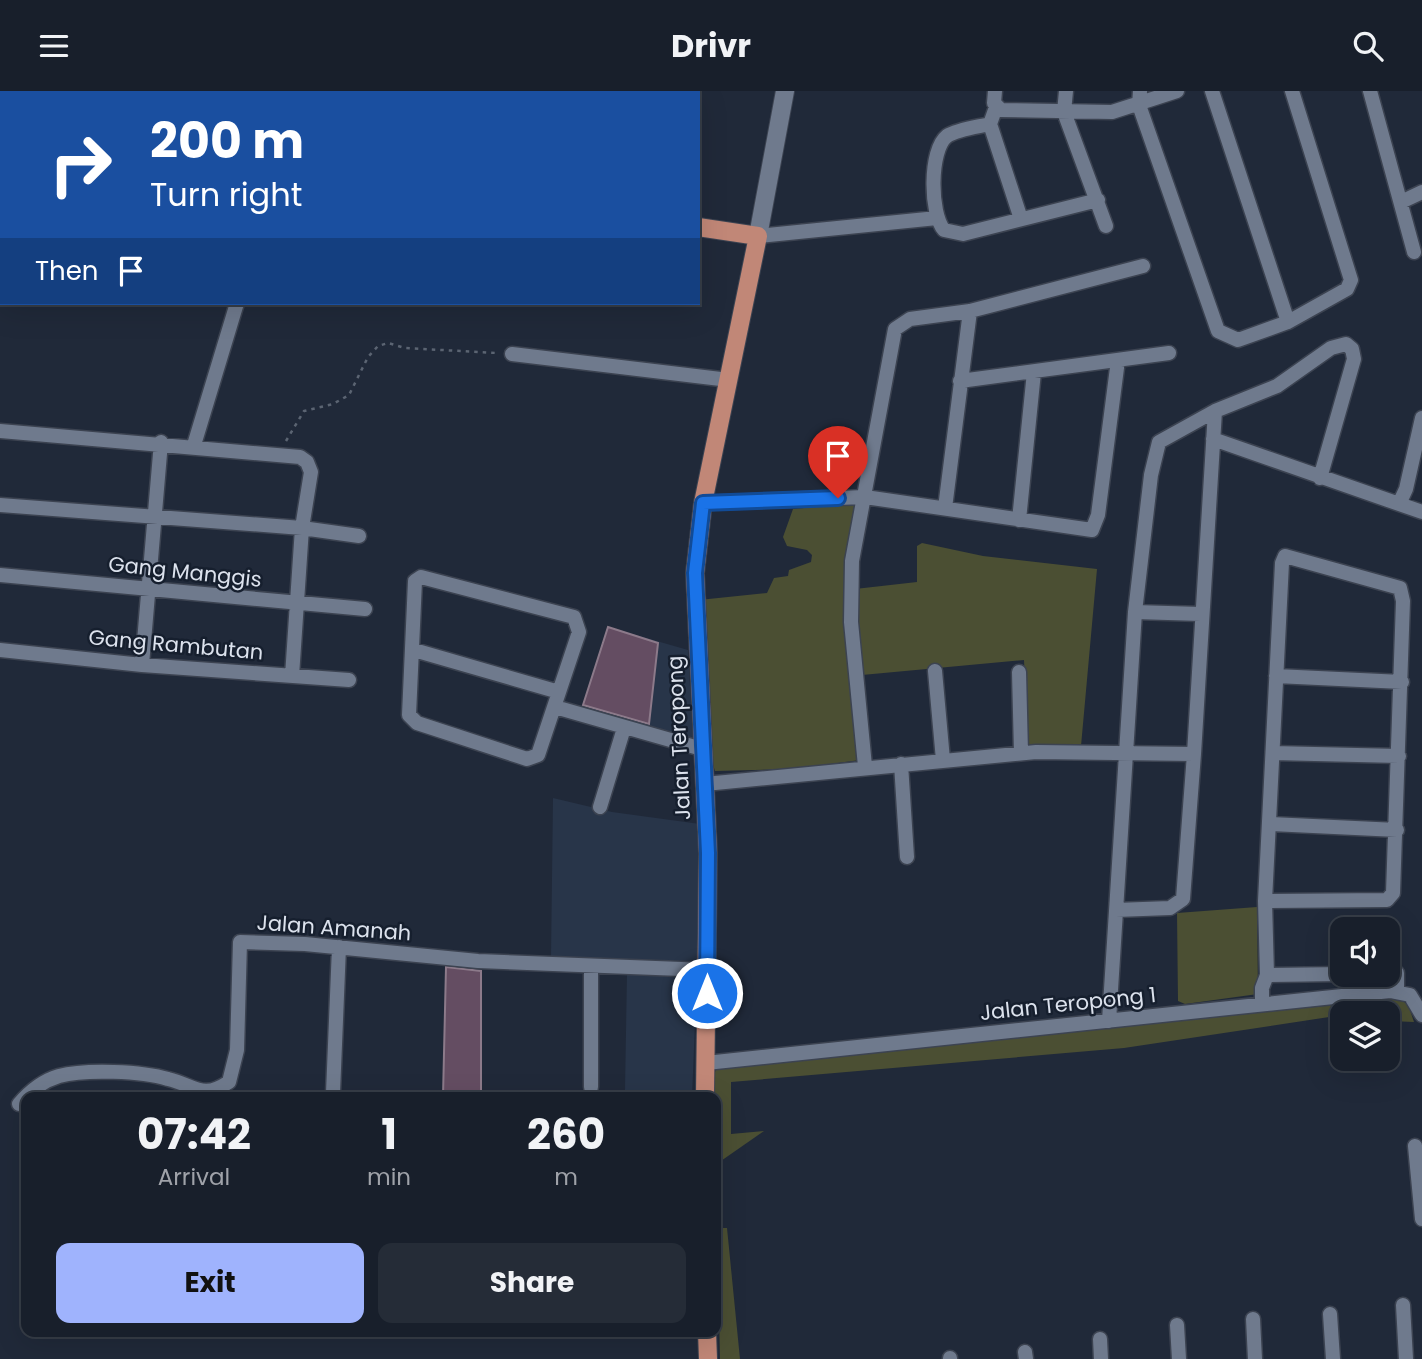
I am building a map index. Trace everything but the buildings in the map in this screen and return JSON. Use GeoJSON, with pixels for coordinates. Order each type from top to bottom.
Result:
{"type":"FeatureCollection","features":[{"type":"Feature","properties":{"kind":"main road"},"geometry":{"type":"LineString","coordinates":[[700,226],[759,229]]}},
{"type":"Feature","properties":{"kind":"main road","name":"Jalan Teropong"},"geometry":{"type":"LineString","coordinates":[[705,1092],[705,783],[695,573],[703,503],[759,229]]}},
{"type":"Feature","properties":{"kind":"main road"},"geometry":{"type":"LineString","coordinates":[[707,1337],[708,1359]]}},
{"type":"Feature","properties":{"kind":"street"},"geometry":{"type":"LineString","coordinates":[[785,91],[759,229],[937,218]]}},
{"type":"Feature","properties":{"kind":"street"},"geometry":{"type":"LineString","coordinates":[[995,91],[996,107],[990,124],[1021,219]]}},
{"type":"Feature","properties":{"kind":"street"},"geometry":{"type":"LineString","coordinates":[[1066,91],[1064,112],[1106,226]]}},
{"type":"Feature","properties":{"kind":"street"},"geometry":{"type":"LineString","coordinates":[[996,107],[1001,110],[1112,112],[1140,98],[1177,91]]}},
{"type":"Feature","properties":{"kind":"street"},"geometry":{"type":"LineString","coordinates":[[1212,91],[1288,322]]}},
{"type":"Feature","properties":{"kind":"street"},"geometry":{"type":"LineString","coordinates":[[1140,98],[1218,331],[1238,340],[1288,322],[1347,289],[1351,279],[1292,91]]}},
{"type":"Feature","properties":{"kind":"street"},"geometry":{"type":"LineString","coordinates":[[1370,91],[1414,252]]}},
{"type":"Feature","properties":{"kind":"street"},"geometry":{"type":"LineString","coordinates":[[990,124],[952,134],[940,145],[933,176],[937,218],[944,230],[963,234],[1098,199]]}},
{"type":"Feature","properties":{"kind":"street"},"geometry":{"type":"LineString","coordinates":[[1401,202],[1422,191]]}},
{"type":"Feature","properties":{"kind":"street"},"geometry":{"type":"LineString","coordinates":[[865,766],[852,622],[852,561],[895,329],[910,319],[970,311],[1143,266]]}},
{"type":"Feature","properties":{"kind":"street"},"geometry":{"type":"LineString","coordinates":[[194,445],[236,305]]}},
{"type":"Feature","properties":{"kind":"street"},"geometry":{"type":"LineString","coordinates":[[945,508],[970,311]]}},
{"type":"Feature","properties":{"kind":"street"},"geometry":{"type":"LineString","coordinates":[[1109,1021],[1135,612],[1151,475],[1160,442],[1216,411],[1277,386],[1331,348],[1346,344],[1352,349],[1354,359],[1320,478]]}},
{"type":"Feature","properties":{"kind":"street"},"geometry":{"type":"LineString","coordinates":[[960,381],[1168,353]]}},
{"type":"Feature","properties":{"kind":"street"},"geometry":{"type":"LineString","coordinates":[[512,354],[729,380]]}},
{"type":"Feature","properties":{"kind":"street"},"geometry":{"type":"LineString","coordinates":[[703,503],[865,497],[1082,531],[1092,530],[1096,525],[1118,360]]}},
{"type":"Feature","properties":{"kind":"street"},"geometry":{"type":"LineString","coordinates":[[1019,520],[1034,372]]}},
{"type":"Feature","properties":{"kind":"street"},"geometry":{"type":"LineString","coordinates":[[1116,910],[1170,908],[1183,899],[1216,411]]}},
{"type":"Feature","properties":{"kind":"street"},"geometry":{"type":"LineString","coordinates":[[1399,505],[1406,489],[1422,418]]}},
{"type":"Feature","properties":{"kind":"street"},"geometry":{"type":"LineString","coordinates":[[0,431],[194,445],[300,457],[307,462],[311,472],[302,528],[292,675]]}},
{"type":"Feature","properties":{"kind":"street"},"geometry":{"type":"LineString","coordinates":[[1213,439],[1422,512]]}},
{"type":"Feature","properties":{"kind":"street"},"geometry":{"type":"LineString","coordinates":[[142,665],[161,442]]}},
{"type":"Feature","properties":{"kind":"street"},"geometry":{"type":"LineString","coordinates":[[0,505],[302,528],[359,536]]}},
{"type":"Feature","properties":{"kind":"street"},"geometry":{"type":"LineString","coordinates":[[1262,1003],[1262,988],[1268,975],[1265,901],[1271,824],[1282,563],[1285,556],[1400,588],[1404,600],[1397,830],[1393,893],[1387,900],[1265,901]]}},
{"type":"Feature","properties":{"kind":"street","name":"Gang Manggis"},"geometry":{"type":"LineString","coordinates":[[0,576],[365,609]]}},
{"type":"Feature","properties":{"kind":"street"},"geometry":{"type":"LineString","coordinates":[[421,577],[574,617],[579,632],[559,692],[538,755],[527,759],[417,723],[408,710],[414,650],[415,581],[421,577]]}},
{"type":"Feature","properties":{"kind":"street"},"geometry":{"type":"LineString","coordinates":[[1135,612],[1201,614]]}},
{"type":"Feature","properties":{"kind":"street","name":"Gang Rambutan"},"geometry":{"type":"LineString","coordinates":[[0,650],[142,665],[349,680]]}},
{"type":"Feature","properties":{"kind":"street"},"geometry":{"type":"LineString","coordinates":[[414,650],[559,692]]}},
{"type":"Feature","properties":{"kind":"street"},"geometry":{"type":"LineString","coordinates":[[935,671],[943,760]]}},
{"type":"Feature","properties":{"kind":"street"},"geometry":{"type":"LineString","coordinates":[[1019,672],[1021,753]]}},
{"type":"Feature","properties":{"kind":"street"},"geometry":{"type":"LineString","coordinates":[[1276,676],[1402,682]]}},
{"type":"Feature","properties":{"kind":"street"},"geometry":{"type":"LineString","coordinates":[[555,707],[702,749]]}},
{"type":"Feature","properties":{"kind":"street"},"geometry":{"type":"LineString","coordinates":[[600,807],[624,728]]}},
{"type":"Feature","properties":{"kind":"street"},"geometry":{"type":"LineString","coordinates":[[705,783],[1021,753],[1194,754]]}},
{"type":"Feature","properties":{"kind":"street"},"geometry":{"type":"LineString","coordinates":[[1273,753],[1399,755]]}},
{"type":"Feature","properties":{"kind":"street"},"geometry":{"type":"LineString","coordinates":[[901,764],[907,857]]}},
{"type":"Feature","properties":{"kind":"street"},"geometry":{"type":"LineString","coordinates":[[1271,824],[1397,830]]}},
{"type":"Feature","properties":{"kind":"street","name":"Jalan Amanah"},"geometry":{"type":"LineString","coordinates":[[29,1092],[53,1079],[92,1074],[168,1078],[204,1092],[215,1091],[229,1082],[237,1050],[240,942],[339,947],[478,961],[707,970]]}},
{"type":"Feature","properties":{"kind":"street"},"geometry":{"type":"LineString","coordinates":[[333,1092],[339,947]]}},
{"type":"Feature","properties":{"kind":"street"},"geometry":{"type":"LineString","coordinates":[[591,966],[591,1087]]}},
{"type":"Feature","properties":{"kind":"street"},"geometry":{"type":"LineString","coordinates":[[1268,975],[1330,974]]}},
{"type":"Feature","properties":{"kind":"street"},"geometry":{"type":"LineString","coordinates":[[1397,987],[1397,991],[1404,991],[1415,1000],[1422,1015]]}},
{"type":"Feature","properties":{"kind":"street","name":"Jalan Teropong 1"},"geometry":{"type":"LineString","coordinates":[[706,1063],[1397,991]]}},
{"type":"Feature","properties":{"kind":"street"},"geometry":{"type":"LineString","coordinates":[[1415,1146],[1422,1219]]}},
{"type":"Feature","properties":{"kind":"street"},"geometry":{"type":"LineString","coordinates":[[1403,1305],[1406,1359]]}},
{"type":"Feature","properties":{"kind":"street"},"geometry":{"type":"LineString","coordinates":[[1330,1314],[1332,1359]]}},
{"type":"Feature","properties":{"kind":"street"},"geometry":{"type":"LineString","coordinates":[[1253,1319],[1255,1359]]}},
{"type":"Feature","properties":{"kind":"street"},"geometry":{"type":"LineString","coordinates":[[1177,1325],[1179,1359]]}},
{"type":"Feature","properties":{"kind":"street"},"geometry":{"type":"LineString","coordinates":[[1100,1339],[1101,1359]]}},
{"type":"Feature","properties":{"kind":"path"},"geometry":{"type":"LineString","coordinates":[[282,455],[288,433],[298,416],[312,407],[333,404],[349,395],[368,357],[378,346],[388,343],[405,348],[512,354]]}},
{"type":"Feature","properties":{"kind":"shaded area"},"geometry":{"type":"Polygon","coordinates":[[[608,627],[688,650],[693,739],[582,709],[608,627]]]}},
{"type":"Feature","properties":{"kind":"shaded area"},"geometry":{"type":"Polygon","coordinates":[[[553,798],[612,812],[700,824],[701,961],[551,957],[553,798]]]}},
{"type":"Feature","properties":{"kind":"shaded area"},"geometry":{"type":"Polygon","coordinates":[[[627,973],[697,974],[692,1092],[625,1090],[627,973]]]}},
{"type":"Feature","properties":{"kind":"green space"},"geometry":{"type":"Polygon","coordinates":[[[860,503],[855,533],[860,760],[793,769],[715,771],[709,752],[699,600],[767,593],[774,578],[788,576],[789,570],[811,562],[812,555],[807,550],[787,546],[783,537],[793,509],[860,503]]]}},
{"type":"Feature","properties":{"kind":"green space"},"geometry":{"type":"Polygon","coordinates":[[[922,543],[983,556],[1097,569],[1081,746],[1028,749],[1024,660],[862,675],[855,589],[917,582],[917,546],[922,543]]]}},
{"type":"Feature","properties":{"kind":"green space"},"geometry":{"type":"Polygon","coordinates":[[[1257,907],[1258,994],[1185,1004],[1178,1001],[1177,913],[1257,907]]]}},
{"type":"Feature","properties":{"kind":"green space"},"geometry":{"type":"Polygon","coordinates":[[[1394,997],[1408,1004],[1414,1022],[1400,1021],[1400,1001],[1355,1001],[1394,997]]]}},
{"type":"Feature","properties":{"kind":"green space"},"geometry":{"type":"Polygon","coordinates":[[[1330,1004],[1330,1017],[1124,1048],[731,1082],[731,1134],[764,1131],[721,1161],[721,1092],[714,1092],[717,1066],[1330,1004]]]}},
{"type":"Feature","properties":{"kind":"green space"},"geometry":{"type":"Polygon","coordinates":[[[721,1228],[727,1228],[740,1359],[720,1359],[721,1228]]]}},
{"type":"Feature","properties":{"kind":"route"},"geometry":{"type":"LineString","coordinates":[[707,993],[708,853],[695,613],[695,573],[703,503],[838,498]]}}]}
